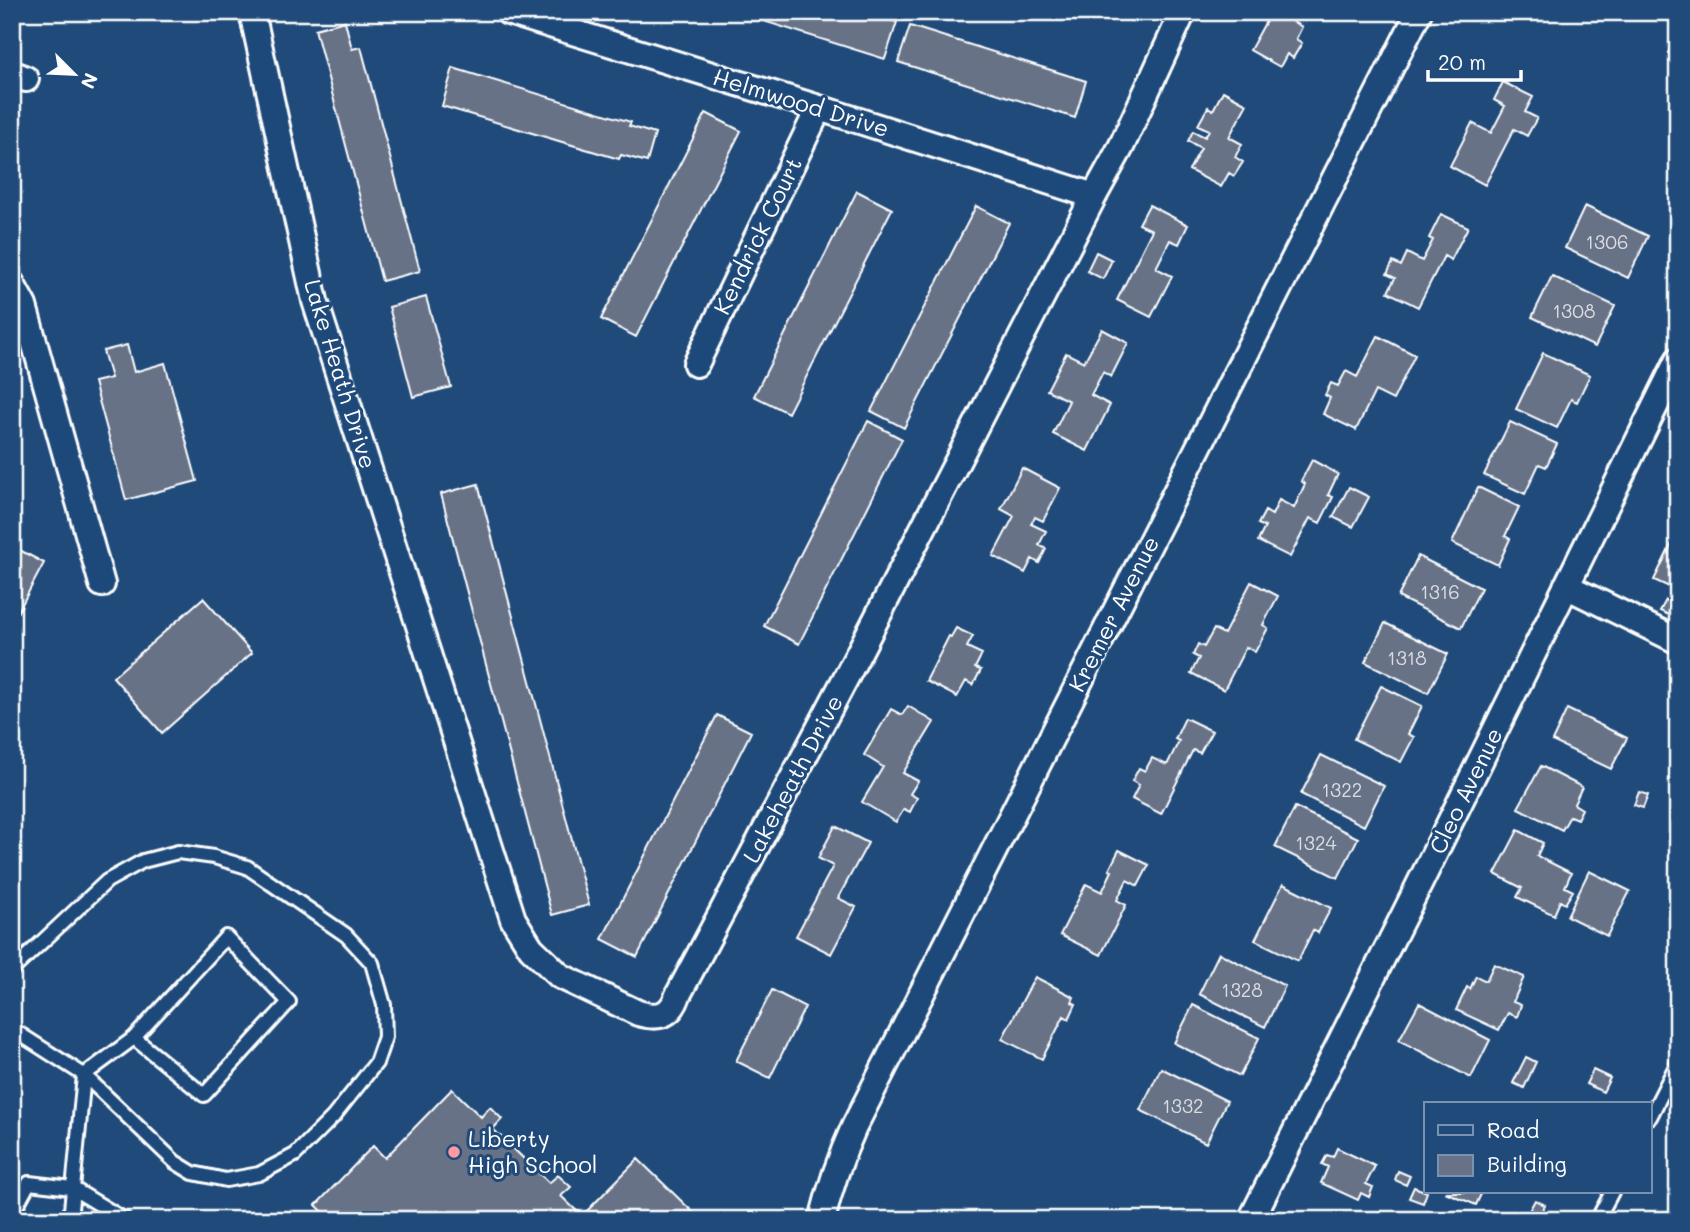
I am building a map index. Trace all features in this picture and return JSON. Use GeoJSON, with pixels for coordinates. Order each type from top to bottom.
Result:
{"type":"FeatureCollection","features":[{"type":"Feature","properties":{"kind":"street","name":"Lake Heath Drive"},"geometry":{"type":"LineString","coordinates":[[252,12],[315,301],[452,729]]}},
{"type":"Feature","properties":{"kind":"street","name":"Helmwood Drive"},"geometry":{"type":"LineString","coordinates":[[508,12],[1094,196]]}},
{"type":"Feature","properties":{"kind":"street"},"geometry":{"type":"LineString","coordinates":[[1094,196],[1121,147],[1182,12]]}},
{"type":"Feature","properties":{"kind":"street","name":"Kremer Avenue"},"geometry":{"type":"LineString","coordinates":[[822,1220],[829,1190],[854,1127],[1419,12]]}},
{"type":"Feature","properties":{"kind":"street","name":"Kendrick Court"},"geometry":{"type":"LineString","coordinates":[[696,364],[819,108]]}},
{"type":"Feature","properties":{"kind":"street","name":"Lakeheath Drive"},"geometry":{"type":"LineString","coordinates":[[452,729],[513,919],[531,948],[560,976],[638,1013],[651,1017],[665,1013],[675,1003],[851,668],[1094,196]]}},
{"type":"Feature","properties":{"kind":"street"},"geometry":{"type":"LineString","coordinates":[[12,328],[18,295]]}},
{"type":"Feature","properties":{"kind":"street"},"geometry":{"type":"LineString","coordinates":[[18,295],[102,584]]}},
{"type":"Feature","properties":{"kind":"street","name":"Cleo Avenue"},"geometry":{"type":"LineString","coordinates":[[1251,1220],[1678,360]]}},
{"type":"Feature","properties":{"kind":"street"},"geometry":{"type":"LineString","coordinates":[[1566,586],[1678,641]]}},
{"type":"Feature","properties":{"kind":"lane"},"geometry":{"type":"LineString","coordinates":[[12,970],[107,881],[142,861],[178,852],[214,858],[247,867],[346,935],[372,963],[384,1005],[386,1037],[376,1063],[333,1117],[295,1155],[259,1174],[226,1180],[193,1172],[175,1161],[84,1075],[12,1029]]}},
{"type":"Feature","properties":{"kind":"lane"},"geometry":{"type":"LineString","coordinates":[[70,1220],[84,1075],[134,1038],[226,937],[289,1002],[204,1095],[134,1038]]}},
{"type":"Feature","properties":{"kind":"lane"},"geometry":{"type":"LineString","coordinates":[[1652,1113],[1678,1062]]}},
{"type":"Feature","properties":{"kind":"lane"},"geometry":{"type":"LineString","coordinates":[[12,1214],[29,1183],[72,1188],[125,1220]]}},
{"type":"Feature","properties":{"kind":"lane"},"geometry":{"type":"LineString","coordinates":[[1597,1220],[1611,1194]]}},
{"type":"Feature","properties":{"kind":"building"},"geometry":{"type":"Polygon","coordinates":[[[735,12],[866,12],[897,22],[885,59],[735,12]]]}},
{"type":"Feature","properties":{"kind":"building"},"geometry":{"type":"Polygon","coordinates":[[[1105,12],[1134,12],[1131,21],[1105,12]]]}},
{"type":"Feature","properties":{"kind":"building"},"geometry":{"type":"Polygon","coordinates":[[[1271,12],[1292,12],[1288,19],[1302,27],[1296,39],[1302,43],[1293,58],[1287,54],[1280,67],[1250,50],[1271,12]]]}},
{"type":"Feature","properties":{"kind":"building"},"geometry":{"type":"Polygon","coordinates":[[[345,21],[352,49],[361,47],[420,271],[382,281],[315,29],[345,21]]]}},
{"type":"Feature","properties":{"kind":"building"},"geometry":{"type":"Polygon","coordinates":[[[910,26],[1086,81],[1075,118],[898,62],[910,26]]]}},
{"type":"Feature","properties":{"kind":"building"},"geometry":{"type":"Polygon","coordinates":[[[1678,33],[1678,64],[1670,60],[1672,56],[1668,53],[1678,33]]]}},
{"type":"Feature","properties":{"kind":"building"},"geometry":{"type":"Polygon","coordinates":[[[453,68],[631,122],[629,126],[655,134],[647,162],[621,155],[619,159],[442,106],[453,68]]]}},
{"type":"Feature","properties":{"kind":"building"},"geometry":{"type":"Polygon","coordinates":[[[1503,82],[1533,97],[1525,112],[1537,118],[1527,136],[1514,129],[1485,185],[1450,166],[1472,123],[1491,133],[1505,106],[1494,100],[1503,82]]]}},
{"type":"Feature","properties":{"kind":"building"},"geometry":{"type":"Polygon","coordinates":[[[1223,91],[1247,104],[1229,137],[1242,144],[1235,157],[1243,162],[1234,176],[1229,173],[1221,187],[1189,170],[1201,148],[1188,141],[1193,131],[1205,137],[1209,130],[1198,125],[1208,107],[1213,110],[1223,91]]]}},
{"type":"Feature","properties":{"kind":"building"},"geometry":{"type":"Polygon","coordinates":[[[706,113],[741,131],[636,337],[601,319],[706,113]]]}},
{"type":"Feature","properties":{"kind":"building"},"geometry":{"type":"Polygon","coordinates":[[[857,191],[892,209],[788,413],[754,396],[857,191]]]}},
{"type":"Feature","properties":{"kind":"building"},"geometry":{"type":"Polygon","coordinates":[[[1149,205],[1188,225],[1179,244],[1170,240],[1156,268],[1172,276],[1151,317],[1117,300],[1152,230],[1139,224],[1149,205]]]}},
{"type":"Feature","properties":{"kind":"building"},"geometry":{"type":"Polygon","coordinates":[[[976,206],[1009,223],[904,428],[871,411],[976,206]]]}},
{"type":"Feature","properties":{"kind":"building"},"geometry":{"type":"Polygon","coordinates":[[[1585,206],[1648,236],[1628,278],[1565,248],[1585,206]]]}},
{"type":"Feature","properties":{"kind":"building"},"geometry":{"type":"Polygon","coordinates":[[[1441,214],[1468,227],[1451,260],[1444,256],[1418,307],[1388,292],[1395,278],[1387,274],[1393,262],[1401,266],[1407,253],[1422,261],[1433,240],[1429,238],[1441,214]]]}},
{"type":"Feature","properties":{"kind":"building"},"geometry":{"type":"Polygon","coordinates":[[[1096,252],[1112,260],[1103,279],[1087,271],[1096,252]]]}},
{"type":"Feature","properties":{"kind":"building"},"geometry":{"type":"Polygon","coordinates":[[[1552,276],[1615,306],[1595,347],[1532,317],[1552,276]]]}},
{"type":"Feature","properties":{"kind":"building"},"geometry":{"type":"Polygon","coordinates":[[[426,297],[451,387],[413,397],[389,307],[426,297]]]}},
{"type":"Feature","properties":{"kind":"building"},"geometry":{"type":"Polygon","coordinates":[[[1102,329],[1128,343],[1111,377],[1103,372],[1091,395],[1110,405],[1087,451],[1053,434],[1069,401],[1047,390],[1066,353],[1084,362],[1102,329]]]}},
{"type":"Feature","properties":{"kind":"building"},"geometry":{"type":"Polygon","coordinates":[[[1378,336],[1415,355],[1393,400],[1375,391],[1356,430],[1323,414],[1330,398],[1325,395],[1331,383],[1338,386],[1346,371],[1357,377],[1378,336]]]}},
{"type":"Feature","properties":{"kind":"building"},"geometry":{"type":"Polygon","coordinates":[[[127,345],[134,372],[165,363],[197,481],[126,500],[94,382],[111,378],[103,351],[127,345]]]}},
{"type":"Feature","properties":{"kind":"building"},"geometry":{"type":"Polygon","coordinates":[[[1543,353],[1590,375],[1577,402],[1571,399],[1557,428],[1516,409],[1543,353]]]}},
{"type":"Feature","properties":{"kind":"building"},"geometry":{"type":"Polygon","coordinates":[[[868,421],[902,439],[799,644],[764,626],[868,421]]]}},
{"type":"Feature","properties":{"kind":"building"},"geometry":{"type":"Polygon","coordinates":[[[1510,422],[1557,444],[1546,467],[1539,464],[1525,494],[1484,475],[1510,422]]]}},
{"type":"Feature","properties":{"kind":"building"},"geometry":{"type":"Polygon","coordinates":[[[1312,460],[1338,474],[1328,495],[1333,497],[1320,523],[1310,518],[1290,557],[1258,541],[1265,527],[1258,524],[1265,511],[1272,515],[1279,500],[1294,508],[1305,484],[1301,481],[1312,460]]]}},
{"type":"Feature","properties":{"kind":"building"},"geometry":{"type":"Polygon","coordinates":[[[1022,468],[1060,488],[1043,521],[1035,517],[1031,524],[1046,531],[1039,545],[1046,549],[1039,563],[1032,559],[1025,573],[993,556],[1014,516],[1001,509],[1022,468]]]}},
{"type":"Feature","properties":{"kind":"building"},"geometry":{"type":"Polygon","coordinates":[[[478,484],[589,905],[552,915],[441,494],[478,484]]]}},
{"type":"Feature","properties":{"kind":"building"},"geometry":{"type":"Polygon","coordinates":[[[1349,487],[1369,497],[1353,527],[1333,517],[1349,487]]]}},
{"type":"Feature","properties":{"kind":"building"},"geometry":{"type":"Polygon","coordinates":[[[1478,487],[1519,507],[1505,536],[1510,539],[1498,565],[1452,543],[1478,487]]]}},
{"type":"Feature","properties":{"kind":"building"},"geometry":{"type":"Polygon","coordinates":[[[1673,541],[1678,544],[1678,591],[1654,580],[1673,541]]]}},
{"type":"Feature","properties":{"kind":"building"},"geometry":{"type":"Polygon","coordinates":[[[12,546],[44,563],[12,623],[12,546]]]}},
{"type":"Feature","properties":{"kind":"building"},"geometry":{"type":"Polygon","coordinates":[[[1418,556],[1481,588],[1461,628],[1398,597],[1418,556]]]}},
{"type":"Feature","properties":{"kind":"building"},"geometry":{"type":"Polygon","coordinates":[[[1251,582],[1278,596],[1263,625],[1268,628],[1255,652],[1246,647],[1224,690],[1191,673],[1199,658],[1193,655],[1198,644],[1204,647],[1214,629],[1224,634],[1251,582]]]}},
{"type":"Feature","properties":{"kind":"building"},"geometry":{"type":"Polygon","coordinates":[[[203,598],[252,653],[162,733],[113,677],[203,598]]]}},
{"type":"Feature","properties":{"kind":"building"},"geometry":{"type":"Polygon","coordinates":[[[1666,600],[1678,606],[1678,619],[1660,611],[1666,600]]]}},
{"type":"Feature","properties":{"kind":"building"},"geometry":{"type":"Polygon","coordinates":[[[1385,623],[1448,654],[1428,693],[1365,662],[1385,623]]]}},
{"type":"Feature","properties":{"kind":"building"},"geometry":{"type":"Polygon","coordinates":[[[956,628],[973,636],[967,647],[982,654],[975,668],[981,670],[973,685],[966,681],[957,697],[926,681],[949,636],[951,637],[956,628]]]}},
{"type":"Feature","properties":{"kind":"building"},"geometry":{"type":"Polygon","coordinates":[[[1381,686],[1422,706],[1408,734],[1414,737],[1401,762],[1354,739],[1381,686]]]}},
{"type":"Feature","properties":{"kind":"building"},"geometry":{"type":"Polygon","coordinates":[[[908,706],[934,722],[903,773],[918,781],[910,794],[917,798],[910,812],[904,809],[896,822],[862,802],[883,767],[864,755],[891,709],[902,715],[908,706]]]}},
{"type":"Feature","properties":{"kind":"building"},"geometry":{"type":"Polygon","coordinates":[[[1567,709],[1627,738],[1611,769],[1552,741],[1567,709]]]}},
{"type":"Feature","properties":{"kind":"building"},"geometry":{"type":"Polygon","coordinates":[[[717,715],[751,732],[637,957],[602,939],[717,715]]]}},
{"type":"Feature","properties":{"kind":"building"},"geometry":{"type":"Polygon","coordinates":[[[1185,718],[1212,731],[1200,753],[1193,750],[1161,814],[1132,799],[1139,785],[1132,781],[1139,768],[1145,771],[1152,758],[1167,765],[1179,741],[1175,739],[1185,718]]]}},
{"type":"Feature","properties":{"kind":"building"},"geometry":{"type":"Polygon","coordinates":[[[1321,755],[1384,786],[1364,826],[1301,794],[1321,755]]]}},
{"type":"Feature","properties":{"kind":"building"},"geometry":{"type":"Polygon","coordinates":[[[1541,766],[1582,787],[1574,804],[1582,809],[1577,819],[1570,816],[1562,830],[1518,808],[1541,766]]]}},
{"type":"Feature","properties":{"kind":"building"},"geometry":{"type":"Polygon","coordinates":[[[1639,792],[1648,795],[1643,808],[1634,805],[1639,792]]]}},
{"type":"Feature","properties":{"kind":"building"},"geometry":{"type":"Polygon","coordinates":[[[1295,807],[1358,838],[1338,878],[1275,847],[1295,807]]]}},
{"type":"Feature","properties":{"kind":"building"},"geometry":{"type":"Polygon","coordinates":[[[835,826],[868,843],[838,898],[856,907],[831,954],[796,936],[833,866],[818,858],[835,826]]]}},
{"type":"Feature","properties":{"kind":"building"},"geometry":{"type":"Polygon","coordinates":[[[1518,830],[1543,843],[1537,856],[1571,873],[1565,887],[1573,891],[1565,904],[1560,901],[1554,915],[1517,897],[1522,888],[1495,874],[1518,830]]]}},
{"type":"Feature","properties":{"kind":"building"},"geometry":{"type":"Polygon","coordinates":[[[1119,850],[1149,865],[1138,886],[1127,880],[1117,900],[1126,905],[1101,955],[1060,935],[1086,884],[1102,892],[1119,850]]]}},
{"type":"Feature","properties":{"kind":"building"},"geometry":{"type":"Polygon","coordinates":[[[1589,871],[1630,891],[1607,936],[1567,916],[1589,871]]]}},
{"type":"Feature","properties":{"kind":"building"},"geometry":{"type":"Polygon","coordinates":[[[1283,884],[1331,908],[1318,933],[1313,930],[1298,961],[1255,940],[1283,884]]]}},
{"type":"Feature","properties":{"kind":"building"},"geometry":{"type":"Polygon","coordinates":[[[1219,953],[1285,986],[1265,1027],[1199,994],[1219,953]]]}},
{"type":"Feature","properties":{"kind":"building"},"geometry":{"type":"Polygon","coordinates":[[[1494,964],[1524,977],[1513,1002],[1521,1005],[1517,1017],[1508,1013],[1499,1030],[1456,1010],[1467,987],[1470,989],[1476,976],[1486,981],[1494,964]]]}},
{"type":"Feature","properties":{"kind":"building"},"geometry":{"type":"Polygon","coordinates":[[[1035,977],[1074,997],[1072,1002],[1076,1004],[1069,1019],[1064,1016],[1042,1059],[1002,1039],[1035,977]]]}},
{"type":"Feature","properties":{"kind":"building"},"geometry":{"type":"Polygon","coordinates":[[[772,990],[805,1007],[770,1078],[736,1061],[772,990]]]}},
{"type":"Feature","properties":{"kind":"building"},"geometry":{"type":"Polygon","coordinates":[[[1419,1003],[1490,1040],[1471,1078],[1399,1040],[1419,1003]]]}},
{"type":"Feature","properties":{"kind":"building"},"geometry":{"type":"Polygon","coordinates":[[[1193,1005],[1259,1038],[1240,1076],[1174,1043],[1193,1005]]]}},
{"type":"Feature","properties":{"kind":"building"},"geometry":{"type":"Polygon","coordinates":[[[1526,1057],[1536,1062],[1524,1088],[1513,1083],[1526,1057]]]}},
{"type":"Feature","properties":{"kind":"building"},"geometry":{"type":"Polygon","coordinates":[[[1161,1068],[1227,1101],[1206,1143],[1140,1110],[1161,1068]]]}},
{"type":"Feature","properties":{"kind":"building"},"geometry":{"type":"Polygon","coordinates":[[[1593,1070],[1610,1078],[1603,1092],[1586,1084],[1593,1070]]]}},
{"type":"Feature","properties":{"kind":"building","name":"Liberty High School"},"geometry":{"type":"Polygon","coordinates":[[[452,1089],[481,1117],[490,1107],[502,1119],[493,1129],[549,1183],[558,1175],[571,1187],[561,1196],[582,1216],[638,1159],[701,1220],[327,1220],[329,1218],[316,1205],[373,1146],[385,1158],[452,1089]]]}},
{"type":"Feature","properties":{"kind":"building"},"geometry":{"type":"Polygon","coordinates":[[[1337,1148],[1375,1166],[1366,1184],[1373,1187],[1369,1197],[1361,1193],[1358,1200],[1321,1183],[1328,1167],[1322,1164],[1327,1155],[1333,1157],[1337,1148]]]}},
{"type":"Feature","properties":{"kind":"building"},"geometry":{"type":"Polygon","coordinates":[[[1398,1171],[1410,1176],[1406,1185],[1395,1180],[1398,1171]]]}},
{"type":"Feature","properties":{"kind":"building"},"geometry":{"type":"Polygon","coordinates":[[[1414,1187],[1426,1194],[1423,1203],[1409,1198],[1414,1187]]]}},
{"type":"Feature","properties":{"kind":"building"},"geometry":{"type":"Polygon","coordinates":[[[1450,1194],[1481,1194],[1476,1205],[1450,1194]]]}},
{"type":"Feature","properties":{"kind":"building"},"geometry":{"type":"Polygon","coordinates":[[[1535,1200],[1545,1205],[1538,1217],[1529,1211],[1535,1200]]]}},
{"type":"Feature","properties":{"kind":"place","name":"Liberty High School"},"geometry":{"type":"Point","coordinates":[454,1152]}}]}
